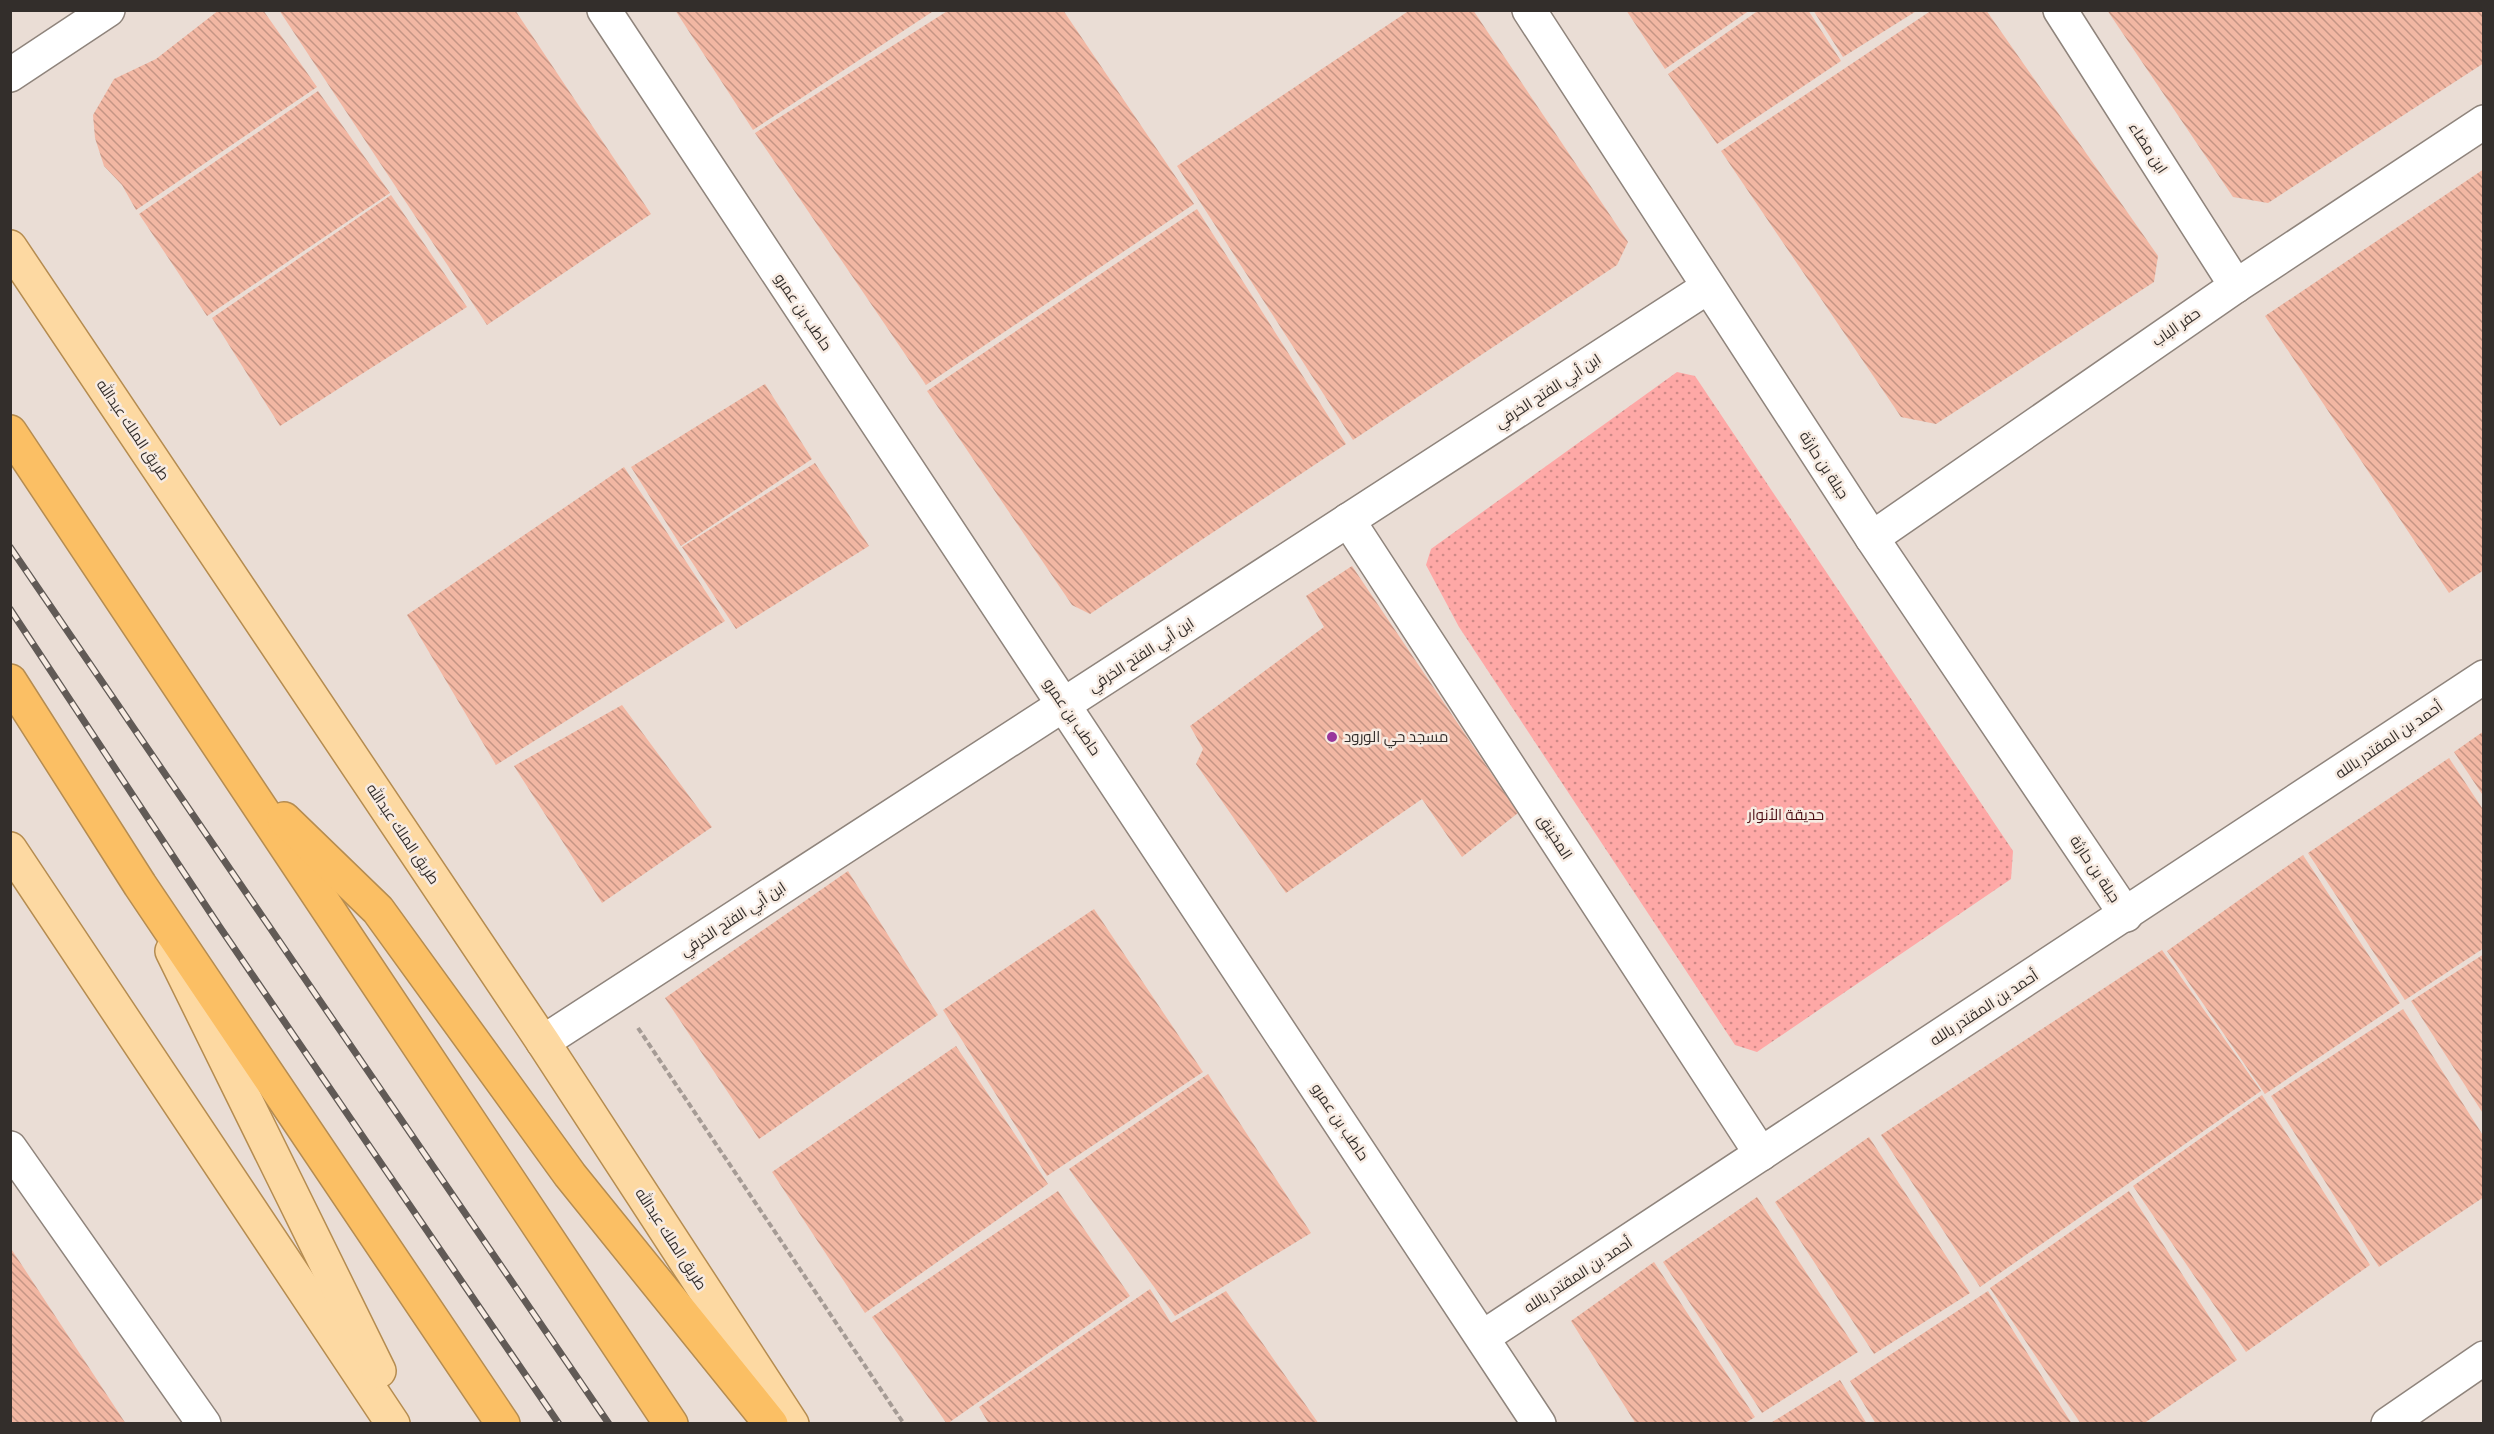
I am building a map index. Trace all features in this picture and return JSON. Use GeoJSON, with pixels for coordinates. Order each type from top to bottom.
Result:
{"type":"FeatureCollection","features":[{"type":"Feature","properties":{"kind":"highway"},"geometry":{"type":"LineString","coordinates":[[10,432],[671,1424]]}},
{"type":"Feature","properties":{"kind":"highway"},"geometry":{"type":"LineString","coordinates":[[10,681],[140,885],[503,1424]]}},
{"type":"Feature","properties":{"kind":"highway"},"geometry":{"type":"LineString","coordinates":[[237,773],[378,910],[570,1175],[771,1424]]}},
{"type":"Feature","properties":{"kind":"main road","name":"طريق الملك عبدالله"},"geometry":{"type":"LineString","coordinates":[[10,247],[543,1042],[792,1424]]}},
{"type":"Feature","properties":{"kind":"main road"},"geometry":{"type":"LineString","coordinates":[[10,849],[393,1424]]}},
{"type":"Feature","properties":{"kind":"main road"},"geometry":{"type":"LineString","coordinates":[[140,885],[405,1424]]}},
{"type":"Feature","properties":{"kind":"street"},"geometry":{"type":"LineString","coordinates":[[10,75],[108,10]]}},
{"type":"Feature","properties":{"kind":"street","name":"حاطب بن عمرو"},"geometry":{"type":"LineString","coordinates":[[604,10],[1539,1424]]}},
{"type":"Feature","properties":{"kind":"street","name":"جبلة بن حارثة"},"geometry":{"type":"LineString","coordinates":[[1529,10],[1872,538],[2126,915]]}},
{"type":"Feature","properties":{"kind":"street","name":"ابن مضاء"},"geometry":{"type":"LineString","coordinates":[[2060,10],[2236,286]]}},
{"type":"Feature","properties":{"kind":"street","name":"حفر الباب"},"geometry":{"type":"LineString","coordinates":[[1872,538],[2236,286],[2484,122]]}},
{"type":"Feature","properties":{"kind":"street","name":"ابن أبي الفتح الخرفي"},"geometry":{"type":"LineString","coordinates":[[543,1042],[1708,287]]}},
{"type":"Feature","properties":{"kind":"street","name":"المخينق"},"geometry":{"type":"LineString","coordinates":[[1348,520],[1761,1154]]}},
{"type":"Feature","properties":{"kind":"street","name":"أحمد بن المقتدر بالله"},"geometry":{"type":"LineString","coordinates":[[1483,1337],[2484,677]]}},
{"type":"Feature","properties":{"kind":"street"},"geometry":{"type":"LineString","coordinates":[[10,1148],[204,1424]]}},
{"type":"Feature","properties":{"kind":"street"},"geometry":{"type":"LineString","coordinates":[[2388,1424],[2484,1358]]}},
{"type":"Feature","properties":{"kind":"path"},"geometry":{"type":"LineString","coordinates":[[616,995],[904,1424]]}},
{"type":"Feature","properties":{"kind":"green space","name":"حديقة الأنوار"},"geometry":{"type":"Polygon","coordinates":[[[1677,372],[1695,376],[2013,851],[2011,879],[1757,1052],[1735,1045],[1459,627],[1426,565],[1431,549],[1677,372]]]}},
{"type":"Feature","properties":{"kind":"building"},"geometry":{"type":"Polygon","coordinates":[[[219,10],[263,10],[317,87],[136,210],[122,185],[104,166],[95,138],[93,115],[114,79],[156,59],[219,10]]]}},
{"type":"Feature","properties":{"kind":"building"},"geometry":{"type":"Polygon","coordinates":[[[279,10],[515,10],[651,214],[487,325],[279,10]]]}},
{"type":"Feature","properties":{"kind":"building"},"geometry":{"type":"Polygon","coordinates":[[[675,10],[935,10],[753,130],[675,10]]]}},
{"type":"Feature","properties":{"kind":"building"},"geometry":{"type":"Polygon","coordinates":[[[949,10],[1063,10],[1194,204],[926,385],[755,133],[949,10]]]}},
{"type":"Feature","properties":{"kind":"building"},"geometry":{"type":"Polygon","coordinates":[[[1410,10],[1473,10],[1628,242],[1617,265],[1353,440],[1177,166],[1410,10]]]}},
{"type":"Feature","properties":{"kind":"building"},"geometry":{"type":"Polygon","coordinates":[[[1626,10],[1750,10],[1665,69],[1626,10]]]}},
{"type":"Feature","properties":{"kind":"building"},"geometry":{"type":"Polygon","coordinates":[[[1759,10],[1808,10],[1841,61],[1717,144],[1668,74],[1759,10]]]}},
{"type":"Feature","properties":{"kind":"building"},"geometry":{"type":"Polygon","coordinates":[[[1813,10],[1918,10],[1843,57],[1813,10]]]}},
{"type":"Feature","properties":{"kind":"building"},"geometry":{"type":"Polygon","coordinates":[[[1932,10],[1986,10],[2158,256],[2154,282],[1936,424],[1901,417],[1721,151],[1932,10]]]}},
{"type":"Feature","properties":{"kind":"building"},"geometry":{"type":"Polygon","coordinates":[[[2107,10],[2484,10],[2484,63],[2268,203],[2233,197],[2107,10]]]}},
{"type":"Feature","properties":{"kind":"building"},"geometry":{"type":"Polygon","coordinates":[[[318,91],[390,193],[207,316],[139,214],[318,91]]]}},
{"type":"Feature","properties":{"kind":"building"},"geometry":{"type":"Polygon","coordinates":[[[2484,169],[2484,570],[2449,593],[2265,316],[2484,169]]]}},
{"type":"Feature","properties":{"kind":"building"},"geometry":{"type":"Polygon","coordinates":[[[391,195],[467,307],[280,426],[212,318],[391,195]]]}},
{"type":"Feature","properties":{"kind":"building"},"geometry":{"type":"Polygon","coordinates":[[[1197,209],[1346,444],[1090,614],[1072,605],[927,391],[1197,209]]]}},
{"type":"Feature","properties":{"kind":"building"},"geometry":{"type":"Polygon","coordinates":[[[765,384],[812,459],[681,546],[631,467],[765,384]]]}},
{"type":"Feature","properties":{"kind":"building"},"geometry":{"type":"Polygon","coordinates":[[[815,463],[869,546],[736,629],[682,547],[815,463]]]}},
{"type":"Feature","properties":{"kind":"building"},"geometry":{"type":"Polygon","coordinates":[[[624,467],[725,621],[496,765],[407,615],[624,467]]]}},
{"type":"Feature","properties":{"kind":"building","name":"مسجد حي الورود"},"geometry":{"type":"Polygon","coordinates":[[[1352,566],[1518,813],[1462,857],[1422,799],[1286,893],[1196,764],[1203,749],[1190,726],[1324,627],[1306,596],[1352,566]]]}},
{"type":"Feature","properties":{"kind":"building"},"geometry":{"type":"Polygon","coordinates":[[[622,705],[712,827],[602,903],[514,766],[622,705]]]}},
{"type":"Feature","properties":{"kind":"building"},"geometry":{"type":"Polygon","coordinates":[[[2484,731],[2484,797],[2454,752],[2484,731]]]}},
{"type":"Feature","properties":{"kind":"building"},"geometry":{"type":"Polygon","coordinates":[[[2449,758],[2484,811],[2484,948],[2405,1000],[2308,853],[2449,758]]]}},
{"type":"Feature","properties":{"kind":"building"},"geometry":{"type":"Polygon","coordinates":[[[2303,855],[2400,1003],[2265,1094],[2167,951],[2303,855]]]}},
{"type":"Feature","properties":{"kind":"building"},"geometry":{"type":"Polygon","coordinates":[[[848,871],[938,1015],[759,1139],[665,998],[848,871]]]}},
{"type":"Feature","properties":{"kind":"building"},"geometry":{"type":"Polygon","coordinates":[[[1094,909],[1203,1072],[1047,1176],[943,1010],[1094,909]]]}},
{"type":"Feature","properties":{"kind":"building"},"geometry":{"type":"Polygon","coordinates":[[[2162,950],[2261,1091],[1980,1287],[1881,1135],[2162,950]]]}},
{"type":"Feature","properties":{"kind":"building"},"geometry":{"type":"Polygon","coordinates":[[[2484,954],[2484,1115],[2411,1001],[2484,954]]]}},
{"type":"Feature","properties":{"kind":"building"},"geometry":{"type":"Polygon","coordinates":[[[2403,1009],[2484,1137],[2484,1197],[2379,1267],[2271,1096],[2403,1009]]]}},
{"type":"Feature","properties":{"kind":"building"},"geometry":{"type":"Polygon","coordinates":[[[956,1046],[1048,1184],[865,1313],[772,1172],[956,1046]]]}},
{"type":"Feature","properties":{"kind":"building"},"geometry":{"type":"Polygon","coordinates":[[[1208,1074],[1311,1233],[1175,1316],[1069,1169],[1208,1074]]]}},
{"type":"Feature","properties":{"kind":"building"},"geometry":{"type":"Polygon","coordinates":[[[2262,1095],[2370,1265],[2246,1352],[2133,1186],[2262,1095]]]}},
{"type":"Feature","properties":{"kind":"building"},"geometry":{"type":"Polygon","coordinates":[[[1869,1137],[1970,1293],[1874,1354],[1775,1202],[1869,1137]]]}},
{"type":"Feature","properties":{"kind":"building"},"geometry":{"type":"Polygon","coordinates":[[[1058,1191],[1130,1296],[947,1424],[872,1317],[1058,1191]]]}},
{"type":"Feature","properties":{"kind":"building"},"geometry":{"type":"Polygon","coordinates":[[[2129,1191],[2237,1360],[2143,1424],[2081,1424],[1990,1288],[2129,1191]]]}},
{"type":"Feature","properties":{"kind":"building"},"geometry":{"type":"Polygon","coordinates":[[[1757,1197],[1858,1352],[1762,1413],[1663,1262],[1757,1197]]]}},
{"type":"Feature","properties":{"kind":"building"},"geometry":{"type":"Polygon","coordinates":[[[10,1247],[126,1424],[10,1424],[10,1247]]]}},
{"type":"Feature","properties":{"kind":"building"},"geometry":{"type":"Polygon","coordinates":[[[1654,1262],[1755,1417],[1744,1424],[1636,1424],[1571,1321],[1654,1262]]]}},
{"type":"Feature","properties":{"kind":"building"},"geometry":{"type":"Polygon","coordinates":[[[1150,1289],[1171,1323],[1226,1291],[1319,1424],[989,1424],[979,1407],[1150,1289]]]}},
{"type":"Feature","properties":{"kind":"building"},"geometry":{"type":"Polygon","coordinates":[[[1988,1291],[2072,1424],[1876,1424],[1850,1381],[1988,1291]]]}},
{"type":"Feature","properties":{"kind":"building"},"geometry":{"type":"Polygon","coordinates":[[[1840,1380],[1867,1424],[1769,1424],[1840,1380]]]}},
{"type":"Feature","properties":{"kind":"railway"},"geometry":{"type":"LineString","coordinates":[[10,547],[609,1424]]}},
{"type":"Feature","properties":{"kind":"railway"},"geometry":{"type":"LineString","coordinates":[[10,609],[219,926],[559,1424]]}},
{"type":"Feature","properties":{"kind":"place","name":"مسجد حي الورود"},"geometry":{"type":"Point","coordinates":[1332,737]}}]}
